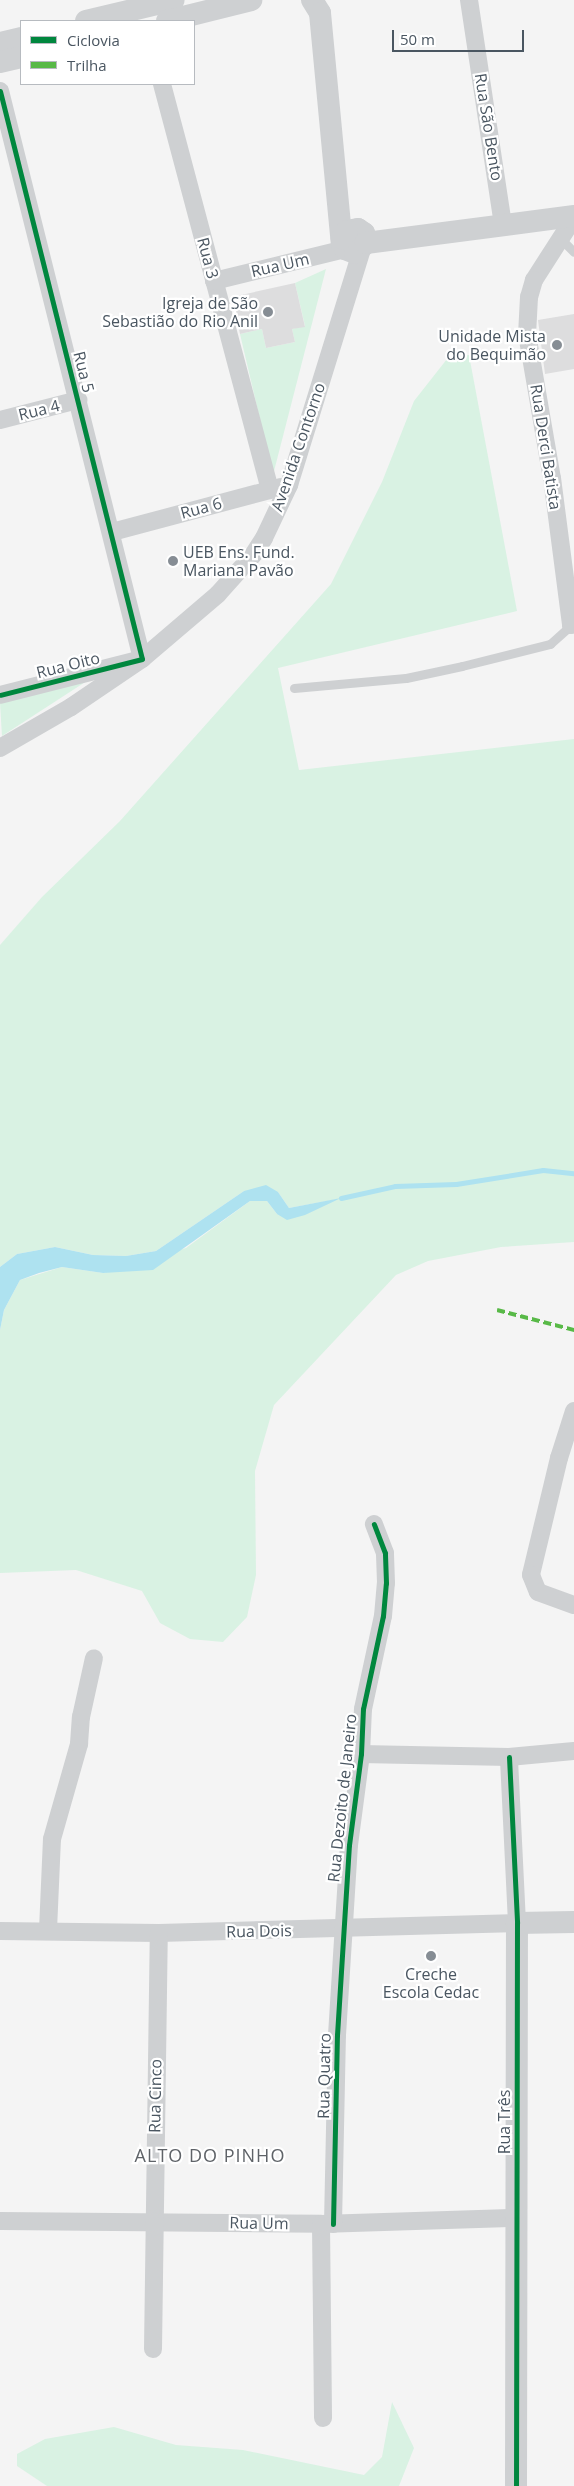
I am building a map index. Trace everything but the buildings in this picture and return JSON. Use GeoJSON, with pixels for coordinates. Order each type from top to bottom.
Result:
{"type":"FeatureCollection","features":[{"type":"Feature","properties":{"kind":"street"},"geometry":{"type":"LineString","coordinates":[[94,20],[143,14],[174,0]]}},
{"type":"Feature","properties":{"kind":"street"},"geometry":{"type":"LineString","coordinates":[[170,20],[251,0]]}},
{"type":"Feature","properties":{"kind":"street","name":"Avenida Contorno"},"geometry":{"type":"LineString","coordinates":[[312,0],[320,13],[355,242]]}},
{"type":"Feature","properties":{"kind":"street","name":"Avenida Contorno"},"geometry":{"type":"LineString","coordinates":[[0,748],[72,707],[142,659],[218,594],[240,570],[264,538],[289,485],[342,316],[355,242],[332,0]]}},
{"type":"Feature","properties":{"kind":"street","name":"Rua São Bento"},"geometry":{"type":"LineString","coordinates":[[469,0],[503,224]]}},
{"type":"Feature","properties":{"kind":"street"},"geometry":{"type":"LineString","coordinates":[[0,43],[20,38]]}},
{"type":"Feature","properties":{"kind":"street"},"geometry":{"type":"LineString","coordinates":[[0,62],[20,57]]}},
{"type":"Feature","properties":{"kind":"street","name":"Rua 3"},"geometry":{"type":"LineString","coordinates":[[162,85],[270,490]]}},
{"type":"Feature","properties":{"kind":"street","name":"Rua 5"},"geometry":{"type":"LineString","coordinates":[[0,91],[112,532],[142,659]]}},
{"type":"Feature","properties":{"kind":"street"},"geometry":{"type":"LineString","coordinates":[[355,242],[572,216]]}},
{"type":"Feature","properties":{"kind":"street","name":"Rua Derci Batista"},"geometry":{"type":"LineString","coordinates":[[572,216],[561,239],[534,280],[529,297],[527,334],[552,478],[572,625]]}},
{"type":"Feature","properties":{"kind":"street","name":"Rua Um"},"geometry":{"type":"LineString","coordinates":[[214,281],[355,242]]}},
{"type":"Feature","properties":{"kind":"street","name":"Rua 4"},"geometry":{"type":"LineString","coordinates":[[0,420],[78,400]]}},
{"type":"Feature","properties":{"kind":"street","name":"Rua 6"},"geometry":{"type":"LineString","coordinates":[[112,532],[289,485]]}},
{"type":"Feature","properties":{"kind":"street","name":"Rua Oito"},"geometry":{"type":"LineString","coordinates":[[0,695],[142,659]]}},
{"type":"Feature","properties":{"kind":"street"},"geometry":{"type":"LineString","coordinates":[[574,1411],[559,1458],[532,1575],[538,1592],[546,1598],[574,1605]]}},
{"type":"Feature","properties":{"kind":"street","name":"Rua Dezoito de Janeiro"},"geometry":{"type":"LineString","coordinates":[[342,1928],[361,1754],[363,1709],[383,1616],[386,1583],[384,1553],[374,1524]]}},
{"type":"Feature","properties":{"kind":"street"},"geometry":{"type":"LineString","coordinates":[[48,1930],[52,1839],[80,1744],[81,1717],[94,1658]]}},
{"type":"Feature","properties":{"kind":"street"},"geometry":{"type":"LineString","coordinates":[[361,1754],[509,1758],[574,1751]]}},
{"type":"Feature","properties":{"kind":"street","name":"Rua Três"},"geometry":{"type":"LineString","coordinates":[[509,1758],[518,1923],[516,2486]]}},
{"type":"Feature","properties":{"kind":"street"},"geometry":{"type":"LineString","coordinates":[[518,1923],[574,1922]]}},
{"type":"Feature","properties":{"kind":"street","name":"Rua Dois"},"geometry":{"type":"LineString","coordinates":[[0,1931],[48,1930],[159,1933],[518,1923]]}},
{"type":"Feature","properties":{"kind":"street","name":"Rua Quatro"},"geometry":{"type":"LineString","coordinates":[[323,2418],[327,2224],[342,1928]]}},
{"type":"Feature","properties":{"kind":"street","name":"Rua Cinco"},"geometry":{"type":"LineString","coordinates":[[153,2349],[152,2222],[159,1933]]}},
{"type":"Feature","properties":{"kind":"street","name":"Rua Um"},"geometry":{"type":"LineString","coordinates":[[0,2221],[327,2224],[517,2218]]}},
{"type":"Feature","properties":{"kind":"lane"},"geometry":{"type":"LineString","coordinates":[[561,239],[574,252]]}},
{"type":"Feature","properties":{"kind":"lane"},"geometry":{"type":"LineString","coordinates":[[294,688],[406,678],[462,666],[550,644],[572,625]]}},
{"type":"Feature","properties":{"kind":"green space"},"geometry":{"type":"Polygon","coordinates":[[[326,269],[273,475],[240,334],[262,329],[266,348],[295,342],[292,329],[305,326],[295,283],[326,269]]]}},
{"type":"Feature","properties":{"kind":"green space"},"geometry":{"type":"Polygon","coordinates":[[[469,355],[517,611],[278,668],[299,770],[574,739],[574,1242],[501,1247],[428,1261],[396,1275],[274,1405],[255,1471],[256,1575],[247,1617],[223,1642],[190,1639],[160,1623],[142,1591],[76,1570],[0,1573],[0,1330],[4,1310],[20,1280],[62,1267],[103,1273],[186,1248],[250,1201],[267,1201],[277,1214],[338,1199],[289,1208],[278,1192],[244,1191],[156,1251],[126,1256],[93,1255],[55,1247],[17,1254],[0,1267],[0,945],[42,897],[120,821],[331,584],[382,482],[414,401],[447,359],[469,355]]]}},
{"type":"Feature","properties":{"kind":"green space"},"geometry":{"type":"Polygon","coordinates":[[[93,677],[2,736],[0,703],[93,677]]]}},
{"type":"Feature","properties":{"kind":"green space"},"geometry":{"type":"Polygon","coordinates":[[[392,2402],[414,2448],[399,2486],[47,2486],[17,2466],[17,2454],[45,2439],[114,2427],[176,2445],[243,2450],[364,2475],[382,2457],[392,2402]]]}},
{"type":"Feature","properties":{"kind":"water"},"geometry":{"type":"Polygon","coordinates":[[[266,1185],[278,1192],[289,1208],[341,1198],[305,1215],[287,1220],[277,1214],[267,1201],[250,1201],[153,1270],[103,1273],[62,1267],[20,1280],[4,1310],[0,1330],[0,1267],[17,1254],[55,1247],[93,1255],[126,1256],[156,1251],[244,1191],[266,1185]]]}},
{"type":"Feature","properties":{"kind":"waterway"},"geometry":{"type":"LineString","coordinates":[[341,1198],[395,1186],[456,1184],[543,1170],[574,1173]]}},
{"type":"Feature","properties":{"kind":"marked path"},"geometry":{"type":"LineString","coordinates":[[497,1310],[574,1330]]}},
{"type":"Feature","properties":{"kind":"cycle path"},"geometry":{"type":"LineString","coordinates":[[0,91],[142,659],[0,695]]}},
{"type":"Feature","properties":{"kind":"cycle path"},"geometry":{"type":"LineString","coordinates":[[333,2224],[337,2035],[349,1845],[361,1754],[363,1709],[383,1616],[386,1583],[385,1553],[374,1524]]}},
{"type":"Feature","properties":{"kind":"cycle path"},"geometry":{"type":"LineString","coordinates":[[509,1757],[517,1923],[516,2486]]}},
{"type":"Feature","properties":{"kind":"place","name":"Igreja de São Sebastião do Rio Anil"},"geometry":{"type":"Point","coordinates":[268,312]}},
{"type":"Feature","properties":{"kind":"place","name":"Unidade Mista do Bequimão"},"geometry":{"type":"Point","coordinates":[557,345]}},
{"type":"Feature","properties":{"kind":"place","name":"UEB Ens. Fund. Mariana Pavão"},"geometry":{"type":"Point","coordinates":[173,561]}},
{"type":"Feature","properties":{"kind":"place","name":"Creche Escola Cedac"},"geometry":{"type":"Point","coordinates":[431,1956]}},
{"type":"Feature","properties":{"kind":"district","name":"ALTO DO PINHO"},"geometry":{"type":"Point","coordinates":[210,2155]}}]}
